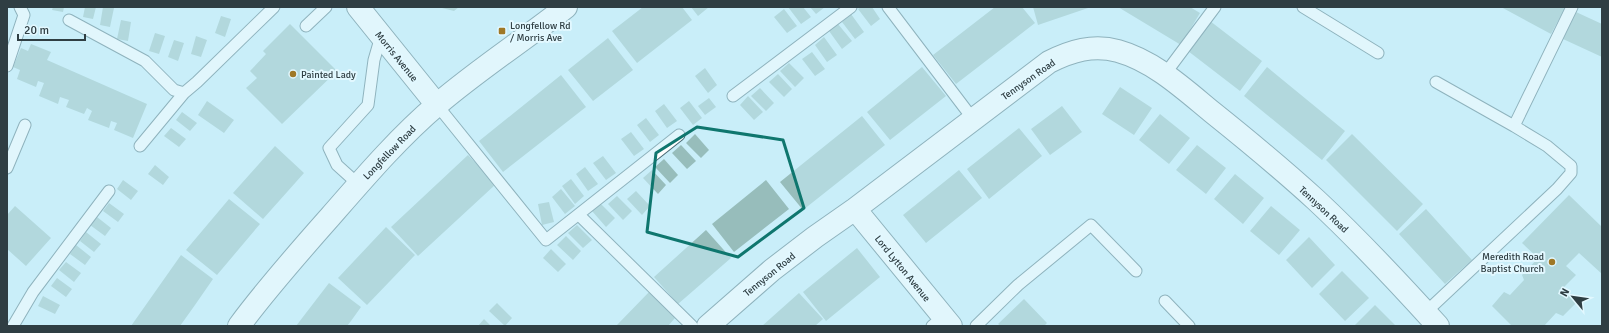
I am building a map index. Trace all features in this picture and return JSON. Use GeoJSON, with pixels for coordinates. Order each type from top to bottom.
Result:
{"type":"FeatureCollection","features":[{"type":"Feature","properties":{"kind":"street","name":"Morris Avenue"},"geometry":{"type":"LineString","coordinates":[[358,7],[437,105]]}},
{"type":"Feature","properties":{"kind":"street","name":"Longfellow Road"},"geometry":{"type":"LineString","coordinates":[[239,326],[358,184],[406,134],[437,105],[476,73],[566,7]]}},
{"type":"Feature","properties":{"kind":"street","name":"Tennyson Road"},"geometry":{"type":"LineString","coordinates":[[708,326],[772,270],[1049,62],[1081,49],[1098,48],[1118,51],[1134,56],[1165,74],[1261,151],[1316,200],[1376,259],[1432,319]]}},
{"type":"Feature","properties":{"kind":"street","name":"Lord Lytton Avenue"},"geometry":{"type":"LineString","coordinates":[[855,209],[942,323]]}},
{"type":"Feature","properties":{"kind":"lane"},"geometry":{"type":"LineString","coordinates":[[7,66],[24,15],[20,7]]}},
{"type":"Feature","properties":{"kind":"lane"},"geometry":{"type":"LineString","coordinates":[[140,146],[184,93],[274,7]]}},
{"type":"Feature","properties":{"kind":"lane"},"geometry":{"type":"LineString","coordinates":[[306,26],[326,7]]}},
{"type":"Feature","properties":{"kind":"lane"},"geometry":{"type":"LineString","coordinates":[[733,96],[839,10],[851,7]]}},
{"type":"Feature","properties":{"kind":"lane"},"geometry":{"type":"LineString","coordinates":[[888,7],[973,119]]}},
{"type":"Feature","properties":{"kind":"lane"},"geometry":{"type":"LineString","coordinates":[[1165,74],[1214,7]]}},
{"type":"Feature","properties":{"kind":"lane"},"geometry":{"type":"LineString","coordinates":[[1303,7],[1378,53]]}},
{"type":"Feature","properties":{"kind":"lane"},"geometry":{"type":"LineString","coordinates":[[1514,126],[1572,7]]}},
{"type":"Feature","properties":{"kind":"lane"},"geometry":{"type":"LineString","coordinates":[[69,20],[145,61],[174,90],[184,93]]}},
{"type":"Feature","properties":{"kind":"lane"},"geometry":{"type":"LineString","coordinates":[[358,184],[337,165],[329,148],[368,105],[374,60],[381,36]]}},
{"type":"Feature","properties":{"kind":"lane"},"geometry":{"type":"LineString","coordinates":[[1432,319],[1557,189],[1571,173],[1572,166],[1547,146],[1436,82]]}},
{"type":"Feature","properties":{"kind":"lane"},"geometry":{"type":"LineString","coordinates":[[437,105],[546,240],[679,135]]}},
{"type":"Feature","properties":{"kind":"lane"},"geometry":{"type":"LineString","coordinates":[[7,168],[25,125]]}},
{"type":"Feature","properties":{"kind":"lane"},"geometry":{"type":"LineString","coordinates":[[13,326],[33,292],[109,191]]}},
{"type":"Feature","properties":{"kind":"lane"},"geometry":{"type":"LineString","coordinates":[[579,215],[692,326]]}},
{"type":"Feature","properties":{"kind":"lane"},"geometry":{"type":"LineString","coordinates":[[976,326],[1018,285],[1091,225],[1136,271]]}},
{"type":"Feature","properties":{"kind":"lane"},"geometry":{"type":"LineString","coordinates":[[1165,301],[1189,326]]}},
{"type":"Feature","properties":{"kind":"highlighted area"},"geometry":{"type":"Polygon","coordinates":[[[697,127],[783,140],[804,208],[738,257],[647,232],[656,153],[697,127]]]}},
{"type":"Feature","properties":{"kind":"building"},"geometry":{"type":"Polygon","coordinates":[[[53,7],[64,7],[63,12],[52,10],[53,7]]]}},
{"type":"Feature","properties":{"kind":"building"},"geometry":{"type":"Polygon","coordinates":[[[85,7],[96,7],[93,19],[83,17],[85,7]]]}},
{"type":"Feature","properties":{"kind":"building"},"geometry":{"type":"Polygon","coordinates":[[[103,7],[114,8],[110,27],[100,25],[103,7]]]}},
{"type":"Feature","properties":{"kind":"building"},"geometry":{"type":"Polygon","coordinates":[[[438,7],[459,7],[454,11],[438,7]]]}},
{"type":"Feature","properties":{"kind":"building"},"geometry":{"type":"Polygon","coordinates":[[[643,7],[682,7],[692,20],[637,63],[612,31],[643,7]]]}},
{"type":"Feature","properties":{"kind":"building"},"geometry":{"type":"Polygon","coordinates":[[[691,7],[709,7],[698,16],[691,7]]]}},
{"type":"Feature","properties":{"kind":"building"},"geometry":{"type":"Polygon","coordinates":[[[788,7],[803,7],[811,17],[801,24],[788,7]]]}},
{"type":"Feature","properties":{"kind":"building"},"geometry":{"type":"Polygon","coordinates":[[[810,7],[825,7],[816,14],[810,7]]]}},
{"type":"Feature","properties":{"kind":"building"},"geometry":{"type":"Polygon","coordinates":[[[861,7],[872,7],[880,19],[871,26],[858,9],[861,7]]]}},
{"type":"Feature","properties":{"kind":"building"},"geometry":{"type":"Polygon","coordinates":[[[995,7],[1022,7],[1035,23],[956,84],[933,55],[995,7]]]}},
{"type":"Feature","properties":{"kind":"building"},"geometry":{"type":"Polygon","coordinates":[[[1033,7],[1091,7],[1038,25],[1033,7]]]}},
{"type":"Feature","properties":{"kind":"building"},"geometry":{"type":"Polygon","coordinates":[[[1118,7],[1190,7],[1200,13],[1181,45],[1118,7]]]}},
{"type":"Feature","properties":{"kind":"building"},"geometry":{"type":"Polygon","coordinates":[[[1501,7],[1563,7],[1565,8],[1551,34],[1501,7]]]}},
{"type":"Feature","properties":{"kind":"building"},"geometry":{"type":"Polygon","coordinates":[[[784,9],[797,26],[787,33],[774,17],[784,9]]]}},
{"type":"Feature","properties":{"kind":"building"},"geometry":{"type":"Polygon","coordinates":[[[1576,12],[1602,24],[1602,57],[1563,39],[1576,12]]]}},
{"type":"Feature","properties":{"kind":"building"},"geometry":{"type":"Polygon","coordinates":[[[851,14],[864,32],[855,39],[842,22],[851,14]]]}},
{"type":"Feature","properties":{"kind":"building"},"geometry":{"type":"Polygon","coordinates":[[[221,16],[231,19],[225,37],[215,33],[221,16]]]}},
{"type":"Feature","properties":{"kind":"building"},"geometry":{"type":"Polygon","coordinates":[[[121,20],[131,22],[128,41],[117,39],[121,20]]]}},
{"type":"Feature","properties":{"kind":"building"},"geometry":{"type":"Polygon","coordinates":[[[1210,21],[1262,61],[1240,91],[1188,51],[1210,21]]]}},
{"type":"Feature","properties":{"kind":"building","name":"Painted Lady"},"geometry":{"type":"Polygon","coordinates":[[[290,24],[337,71],[282,124],[246,88],[257,78],[250,71],[266,54],[263,51],[290,24]]]}},
{"type":"Feature","properties":{"kind":"building"},"geometry":{"type":"Polygon","coordinates":[[[838,24],[852,41],[842,49],[829,31],[838,24]]]}},
{"type":"Feature","properties":{"kind":"building"},"geometry":{"type":"Polygon","coordinates":[[[155,33],[165,36],[159,54],[149,51],[155,33]]]}},
{"type":"Feature","properties":{"kind":"building"},"geometry":{"type":"Polygon","coordinates":[[[196,36],[207,40],[201,57],[191,54],[196,36]]]}},
{"type":"Feature","properties":{"kind":"building"},"geometry":{"type":"Polygon","coordinates":[[[824,37],[837,55],[827,62],[815,45],[824,37]]]}},
{"type":"Feature","properties":{"kind":"building"},"geometry":{"type":"Polygon","coordinates":[[[608,38],[633,70],[593,101],[568,70],[608,38]]]}},
{"type":"Feature","properties":{"kind":"building"},"geometry":{"type":"Polygon","coordinates":[[[174,40],[184,43],[178,61],[168,57],[174,40]]]}},
{"type":"Feature","properties":{"kind":"building"},"geometry":{"type":"Polygon","coordinates":[[[31,44],[51,52],[47,60],[147,104],[133,138],[114,130],[117,123],[111,121],[109,128],[88,120],[92,111],[87,108],[84,114],[66,107],[69,100],[60,97],[58,104],[39,96],[44,83],[38,81],[36,87],[17,79],[20,70],[13,67],[21,48],[28,51],[31,44]]]}},
{"type":"Feature","properties":{"kind":"building"},"geometry":{"type":"Polygon","coordinates":[[[812,52],[825,69],[815,76],[802,59],[812,52]]]}},
{"type":"Feature","properties":{"kind":"building"},"geometry":{"type":"Polygon","coordinates":[[[789,63],[804,78],[795,87],[780,71],[789,63]]]}},
{"type":"Feature","properties":{"kind":"building"},"geometry":{"type":"Polygon","coordinates":[[[922,67],[946,96],[890,140],[867,112],[922,67]]]}},
{"type":"Feature","properties":{"kind":"building"},"geometry":{"type":"Polygon","coordinates":[[[1267,67],[1345,131],[1322,160],[1244,96],[1267,67]]]}},
{"type":"Feature","properties":{"kind":"building"},"geometry":{"type":"Polygon","coordinates":[[[705,68],[717,85],[708,93],[695,76],[705,68]]]}},
{"type":"Feature","properties":{"kind":"building"},"geometry":{"type":"Polygon","coordinates":[[[778,74],[792,89],[784,97],[769,82],[778,74]]]}},
{"type":"Feature","properties":{"kind":"building"},"geometry":{"type":"Polygon","coordinates":[[[561,75],[586,107],[503,172],[479,141],[561,75]]]}},
{"type":"Feature","properties":{"kind":"building"},"geometry":{"type":"Polygon","coordinates":[[[1120,87],[1152,108],[1134,135],[1102,114],[1120,87]]]}},
{"type":"Feature","properties":{"kind":"building"},"geometry":{"type":"Polygon","coordinates":[[[760,88],[774,103],[766,111],[751,96],[760,88]]]}},
{"type":"Feature","properties":{"kind":"building"},"geometry":{"type":"Polygon","coordinates":[[[748,96],[763,112],[754,120],[740,105],[748,96]]]}},
{"type":"Feature","properties":{"kind":"building"},"geometry":{"type":"Polygon","coordinates":[[[709,98],[716,107],[705,115],[698,106],[709,98]]]}},
{"type":"Feature","properties":{"kind":"building"},"geometry":{"type":"Polygon","coordinates":[[[207,101],[234,120],[224,133],[198,115],[207,101]]]}},
{"type":"Feature","properties":{"kind":"building"},"geometry":{"type":"Polygon","coordinates":[[[689,101],[702,118],[693,125],[680,108],[689,101]]]}},
{"type":"Feature","properties":{"kind":"building"},"geometry":{"type":"Polygon","coordinates":[[[664,104],[677,121],[667,128],[655,111],[664,104]]]}},
{"type":"Feature","properties":{"kind":"building"},"geometry":{"type":"Polygon","coordinates":[[[1062,106],[1082,132],[1050,155],[1031,129],[1062,106]]]}},
{"type":"Feature","properties":{"kind":"building"},"geometry":{"type":"Polygon","coordinates":[[[182,112],[197,123],[190,131],[176,120],[182,112]]]}},
{"type":"Feature","properties":{"kind":"building"},"geometry":{"type":"Polygon","coordinates":[[[1160,114],[1190,138],[1169,164],[1139,140],[1160,114]]]}},
{"type":"Feature","properties":{"kind":"building"},"geometry":{"type":"Polygon","coordinates":[[[862,116],[885,145],[803,210],[780,182],[862,116]]]}},
{"type":"Feature","properties":{"kind":"building"},"geometry":{"type":"Polygon","coordinates":[[[646,118],[659,135],[650,142],[637,125],[646,118]]]}},
{"type":"Feature","properties":{"kind":"building"},"geometry":{"type":"Polygon","coordinates":[[[171,128],[186,139],[179,147],[164,136],[171,128]]]}},
{"type":"Feature","properties":{"kind":"building"},"geometry":{"type":"Polygon","coordinates":[[[1019,128],[1042,156],[989,199],[967,169],[1019,128]]]}},
{"type":"Feature","properties":{"kind":"building"},"geometry":{"type":"Polygon","coordinates":[[[631,132],[644,149],[634,156],[621,139],[631,132]]]}},
{"type":"Feature","properties":{"kind":"building"},"geometry":{"type":"Polygon","coordinates":[[[695,134],[709,150],[701,158],[686,143],[695,134]]]}},
{"type":"Feature","properties":{"kind":"building"},"geometry":{"type":"Polygon","coordinates":[[[1352,134],[1423,204],[1397,231],[1326,160],[1352,134]]]}},
{"type":"Feature","properties":{"kind":"building"},"geometry":{"type":"Polygon","coordinates":[[[681,145],[696,161],[687,169],[672,153],[681,145]]]}},
{"type":"Feature","properties":{"kind":"building"},"geometry":{"type":"Polygon","coordinates":[[[1197,145],[1226,168],[1206,194],[1176,170],[1197,145]]]}},
{"type":"Feature","properties":{"kind":"building"},"geometry":{"type":"Polygon","coordinates":[[[275,146],[304,173],[263,219],[233,193],[275,146]]]}},
{"type":"Feature","properties":{"kind":"building"},"geometry":{"type":"Polygon","coordinates":[[[468,155],[496,184],[418,256],[391,227],[468,155]]]}},
{"type":"Feature","properties":{"kind":"building"},"geometry":{"type":"Polygon","coordinates":[[[603,156],[616,173],[606,180],[593,163],[603,156]]]}},
{"type":"Feature","properties":{"kind":"building"},"geometry":{"type":"Polygon","coordinates":[[[664,159],[678,175],[670,183],[655,167],[664,159]]]}},
{"type":"Feature","properties":{"kind":"building"},"geometry":{"type":"Polygon","coordinates":[[[155,165],[169,177],[163,185],[148,174],[155,165]]]}},
{"type":"Feature","properties":{"kind":"building"},"geometry":{"type":"Polygon","coordinates":[[[585,167],[598,184],[588,191],[576,174],[585,167]]]}},
{"type":"Feature","properties":{"kind":"building"},"geometry":{"type":"Polygon","coordinates":[[[652,170],[666,185],[658,194],[643,178],[652,170]]]}},
{"type":"Feature","properties":{"kind":"building"},"geometry":{"type":"Polygon","coordinates":[[[959,170],[982,198],[926,243],[903,215],[959,170]]]}},
{"type":"Feature","properties":{"kind":"building"},"geometry":{"type":"Polygon","coordinates":[[[1235,174],[1264,198],[1243,224],[1214,199],[1235,174]]]}},
{"type":"Feature","properties":{"kind":"building"},"geometry":{"type":"Polygon","coordinates":[[[571,179],[584,196],[575,204],[562,186],[571,179]]]}},
{"type":"Feature","properties":{"kind":"building"},"geometry":{"type":"Polygon","coordinates":[[[123,180],[138,191],[131,200],[117,189],[123,180]]]}},
{"type":"Feature","properties":{"kind":"building"},"geometry":{"type":"Polygon","coordinates":[[[766,180],[789,209],[734,252],[712,224],[766,180]]]}},
{"type":"Feature","properties":{"kind":"building"},"geometry":{"type":"Polygon","coordinates":[[[561,189],[575,206],[565,214],[552,197],[561,189]]]}},
{"type":"Feature","properties":{"kind":"building"},"geometry":{"type":"Polygon","coordinates":[[[636,191],[650,206],[642,215],[627,199],[636,191]]]}},
{"type":"Feature","properties":{"kind":"building","name":"Meredith Road Baptist Church"},"geometry":{"type":"Polygon","coordinates":[[[1569,195],[1602,227],[1602,274],[1579,253],[1566,266],[1576,275],[1563,288],[1577,302],[1563,316],[1556,313],[1544,326],[1512,326],[1492,306],[1504,292],[1510,295],[1524,280],[1522,275],[1538,258],[1522,243],[1569,195]]]}},
{"type":"Feature","properties":{"kind":"building"},"geometry":{"type":"Polygon","coordinates":[[[617,196],[632,211],[623,220],[608,204],[617,196]]]}},
{"type":"Feature","properties":{"kind":"building"},"geometry":{"type":"Polygon","coordinates":[[[229,199],[260,224],[217,275],[186,250],[229,199]]]}},
{"type":"Feature","properties":{"kind":"building"},"geometry":{"type":"Polygon","coordinates":[[[549,202],[554,222],[542,225],[538,204],[549,202]]]}},
{"type":"Feature","properties":{"kind":"building"},"geometry":{"type":"Polygon","coordinates":[[[109,203],[124,214],[118,222],[103,211],[109,203]]]}},
{"type":"Feature","properties":{"kind":"building"},"geometry":{"type":"Polygon","coordinates":[[[600,203],[615,218],[606,227],[592,211],[600,203]]]}},
{"type":"Feature","properties":{"kind":"building"},"geometry":{"type":"Polygon","coordinates":[[[15,206],[51,238],[26,266],[7,249],[7,215],[15,206]]]}},
{"type":"Feature","properties":{"kind":"building"},"geometry":{"type":"Polygon","coordinates":[[[1271,206],[1300,230],[1279,255],[1250,231],[1271,206]]]}},
{"type":"Feature","properties":{"kind":"building"},"geometry":{"type":"Polygon","coordinates":[[[1426,209],[1472,260],[1445,284],[1399,234],[1426,209]]]}},
{"type":"Feature","properties":{"kind":"building"},"geometry":{"type":"Polygon","coordinates":[[[97,217],[111,228],[105,236],[90,225],[97,217]]]}},
{"type":"Feature","properties":{"kind":"building"},"geometry":{"type":"Polygon","coordinates":[[[577,225],[592,240],[583,248],[568,233],[577,225]]]}},
{"type":"Feature","properties":{"kind":"building"},"geometry":{"type":"Polygon","coordinates":[[[386,227],[415,255],[367,305],[338,278],[386,227]]]}},
{"type":"Feature","properties":{"kind":"building"},"geometry":{"type":"Polygon","coordinates":[[[706,230],[731,258],[678,304],[654,277],[706,230]]]}},
{"type":"Feature","properties":{"kind":"building"},"geometry":{"type":"Polygon","coordinates":[[[86,232],[101,244],[94,252],[80,241],[86,232]]]}},
{"type":"Feature","properties":{"kind":"building"},"geometry":{"type":"Polygon","coordinates":[[[566,236],[581,251],[573,260],[557,245],[566,236]]]}},
{"type":"Feature","properties":{"kind":"building"},"geometry":{"type":"Polygon","coordinates":[[[1309,237],[1335,265],[1312,288],[1286,260],[1309,237]]]}},
{"type":"Feature","properties":{"kind":"building"},"geometry":{"type":"Polygon","coordinates":[[[76,245],[91,257],[85,265],[70,254],[76,245]]]}},
{"type":"Feature","properties":{"kind":"building"},"geometry":{"type":"Polygon","coordinates":[[[857,248],[880,277],[826,321],[803,292],[857,248]]]}},
{"type":"Feature","properties":{"kind":"building"},"geometry":{"type":"Polygon","coordinates":[[[551,249],[566,264],[558,272],[543,258],[551,249]]]}},
{"type":"Feature","properties":{"kind":"building"},"geometry":{"type":"Polygon","coordinates":[[[181,255],[213,279],[195,305],[180,326],[131,326],[181,255]]]}},
{"type":"Feature","properties":{"kind":"building"},"geometry":{"type":"Polygon","coordinates":[[[66,262],[81,273],[74,282],[59,270],[66,262]]]}},
{"type":"Feature","properties":{"kind":"building"},"geometry":{"type":"Polygon","coordinates":[[[1342,271],[1369,298],[1345,321],[1319,294],[1342,271]]]}},
{"type":"Feature","properties":{"kind":"building"},"geometry":{"type":"Polygon","coordinates":[[[57,278],[72,289],[66,297],[51,286],[57,278]]]}},
{"type":"Feature","properties":{"kind":"building"},"geometry":{"type":"Polygon","coordinates":[[[329,283],[361,307],[351,321],[347,326],[296,326],[329,283]]]}},
{"type":"Feature","properties":{"kind":"building"},"geometry":{"type":"Polygon","coordinates":[[[649,292],[675,318],[668,326],[616,326],[649,292]]]}},
{"type":"Feature","properties":{"kind":"building"},"geometry":{"type":"Polygon","coordinates":[[[799,293],[823,319],[815,326],[762,326],[799,293]]]}},
{"type":"Feature","properties":{"kind":"building"},"geometry":{"type":"Polygon","coordinates":[[[43,296],[60,305],[55,314],[38,306],[43,296]]]}},
{"type":"Feature","properties":{"kind":"building"},"geometry":{"type":"Polygon","coordinates":[[[1024,299],[1047,323],[1044,326],[1001,326],[998,324],[1024,299]]]}},
{"type":"Feature","properties":{"kind":"building"},"geometry":{"type":"Polygon","coordinates":[[[497,303],[512,318],[505,326],[489,311],[497,303]]]}},
{"type":"Feature","properties":{"kind":"building"},"geometry":{"type":"Polygon","coordinates":[[[1375,305],[1396,326],[1354,326],[1375,305]]]}},
{"type":"Feature","properties":{"kind":"building"},"geometry":{"type":"Polygon","coordinates":[[[484,319],[491,326],[478,326],[484,319]]]}},
{"type":"Feature","properties":{"kind":"place","name":"Longfellow Rd / Morris Ave"},"geometry":{"type":"Point","coordinates":[502,31]}},
{"type":"Feature","properties":{"kind":"place","name":"Painted Lady"},"geometry":{"type":"Point","coordinates":[293,74]}},
{"type":"Feature","properties":{"kind":"place","name":"Meredith Road Baptist Church"},"geometry":{"type":"Point","coordinates":[1552,262]}}]}
